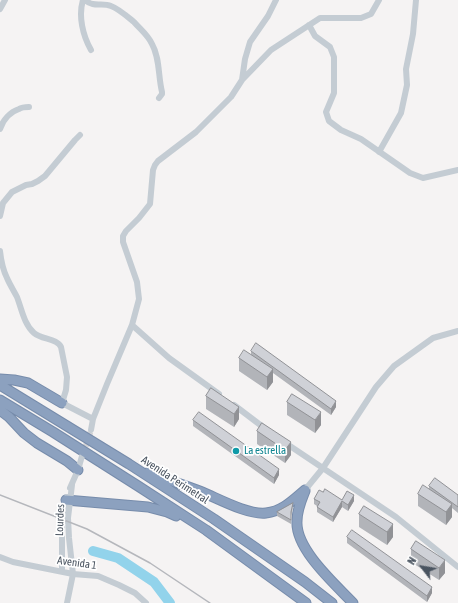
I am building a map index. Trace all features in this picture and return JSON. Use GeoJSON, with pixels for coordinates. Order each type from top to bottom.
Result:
{"type":"FeatureCollection","features":[{"type":"Feature","properties":{"kind":"highway"},"geometry":{"type":"LineString","coordinates":[[0,379],[28,383],[62,403]]}},
{"type":"Feature","properties":{"kind":"highway"},"geometry":{"type":"LineString","coordinates":[[12,393],[10,383],[14,380]]}},
{"type":"Feature","properties":{"kind":"highway","name":"Avenida Perimetral"},"geometry":{"type":"LineString","coordinates":[[0,386],[129,464],[220,523],[332,603]]}},
{"type":"Feature","properties":{"kind":"highway"},"geometry":{"type":"LineString","coordinates":[[0,400],[206,530],[306,603]]}},
{"type":"Feature","properties":{"kind":"highway"},"geometry":{"type":"LineString","coordinates":[[0,410],[24,433],[67,461],[78,470]]}},
{"type":"Feature","properties":{"kind":"highway"},"geometry":{"type":"LineString","coordinates":[[129,464],[248,511],[265,513],[280,509],[289,504],[305,490]]}},
{"type":"Feature","properties":{"kind":"highway"},"geometry":{"type":"LineString","coordinates":[[305,490],[296,522],[299,535],[304,546],[320,570],[352,603]]}},
{"type":"Feature","properties":{"kind":"highway"},"geometry":{"type":"LineString","coordinates":[[68,500],[148,507],[167,512],[206,530]]}},
{"type":"Feature","properties":{"kind":"street"},"geometry":{"type":"LineString","coordinates":[[0,9],[4,0]]}},
{"type":"Feature","properties":{"kind":"street"},"geometry":{"type":"LineString","coordinates":[[91,50],[85,40],[83,29],[82,15],[84,0],[88,3],[96,5],[110,6],[131,20],[144,32],[152,43],[155,51],[162,92],[160,98]]}},
{"type":"Feature","properties":{"kind":"street"},"geometry":{"type":"LineString","coordinates":[[242,80],[245,59],[250,42],[268,16],[276,0]]}},
{"type":"Feature","properties":{"kind":"street"},"geometry":{"type":"LineString","coordinates":[[91,430],[93,419],[132,326],[139,299],[138,282],[123,236],[126,231],[140,218],[150,204],[153,170],[155,164],[196,132],[231,97],[242,80],[271,50],[320,18],[361,18],[371,14],[379,0]]}},
{"type":"Feature","properties":{"kind":"street"},"geometry":{"type":"LineString","coordinates":[[380,152],[401,113],[407,85],[406,69],[413,34],[416,0]]}},
{"type":"Feature","properties":{"kind":"street"},"geometry":{"type":"LineString","coordinates":[[309,25],[315,36],[330,47],[334,57],[334,93],[326,112],[329,121],[341,130],[361,139],[410,173],[422,178],[458,170]]}},
{"type":"Feature","properties":{"kind":"street"},"geometry":{"type":"LineString","coordinates":[[0,129],[2,123],[10,114],[19,108],[29,107]]}},
{"type":"Feature","properties":{"kind":"street"},"geometry":{"type":"LineString","coordinates":[[0,216],[3,203],[12,192],[26,185],[32,184],[45,176],[80,134]]}},
{"type":"Feature","properties":{"kind":"street"},"geometry":{"type":"LineString","coordinates":[[0,251],[1,261],[6,276],[17,297],[26,322],[35,333],[47,339],[59,342],[61,346],[67,377],[66,390],[62,403],[93,419]]}},
{"type":"Feature","properties":{"kind":"street"},"geometry":{"type":"LineString","coordinates":[[132,326],[169,358],[224,398]]}},
{"type":"Feature","properties":{"kind":"street"},"geometry":{"type":"LineString","coordinates":[[305,490],[323,468],[376,387],[394,366],[434,338],[458,331]]}},
{"type":"Feature","properties":{"kind":"street"},"geometry":{"type":"LineString","coordinates":[[230,402],[272,433]]}},
{"type":"Feature","properties":{"kind":"street"},"geometry":{"type":"LineString","coordinates":[[278,438],[396,517],[458,567]]}},
{"type":"Feature","properties":{"kind":"street"},"geometry":{"type":"LineString","coordinates":[[62,571],[62,524],[72,485],[82,456]]}},
{"type":"Feature","properties":{"kind":"street","name":"Lourdes"},"geometry":{"type":"LineString","coordinates":[[67,603],[72,574],[68,500]]}},
{"type":"Feature","properties":{"kind":"street","name":"Avenida 1"},"geometry":{"type":"LineString","coordinates":[[0,557],[29,566],[72,574],[98,576],[135,593],[146,603]]}},
{"type":"Feature","properties":{"kind":"building"},"geometry":{"type":"Polygon","coordinates":[[[256,343],[336,401],[331,409],[251,351],[256,343]]]}},
{"type":"Feature","properties":{"kind":"building"},"geometry":{"type":"Polygon","coordinates":[[[244,350],[273,369],[267,377],[239,358],[244,350]]]}},
{"type":"Feature","properties":{"kind":"building"},"geometry":{"type":"Polygon","coordinates":[[[211,388],[239,407],[234,414],[206,396],[211,388]]]}},
{"type":"Feature","properties":{"kind":"building"},"geometry":{"type":"Polygon","coordinates":[[[292,394],[321,412],[315,420],[287,402],[292,394]]]}},
{"type":"Feature","properties":{"kind":"building"},"geometry":{"type":"Polygon","coordinates":[[[199,412],[279,469],[274,478],[193,420],[199,412]]]}},
{"type":"Feature","properties":{"kind":"building"},"geometry":{"type":"Polygon","coordinates":[[[262,423],[291,442],[285,450],[257,431],[262,423]]]}},
{"type":"Feature","properties":{"kind":"building"},"geometry":{"type":"Polygon","coordinates":[[[435,478],[458,495],[458,507],[429,486],[435,478]]]}},
{"type":"Feature","properties":{"kind":"building"},"geometry":{"type":"Polygon","coordinates":[[[423,485],[452,504],[446,512],[418,494],[423,485]]]}},
{"type":"Feature","properties":{"kind":"building"},"geometry":{"type":"Polygon","coordinates":[[[325,489],[342,500],[347,491],[354,495],[348,505],[342,501],[333,517],[317,507],[320,502],[314,499],[319,490],[323,492],[325,489]]]}},
{"type":"Feature","properties":{"kind":"building"},"geometry":{"type":"Polygon","coordinates":[[[293,503],[291,520],[277,512],[293,503]]]}},
{"type":"Feature","properties":{"kind":"building"},"geometry":{"type":"Polygon","coordinates":[[[364,506],[393,524],[387,532],[359,514],[364,506]]]}},
{"type":"Feature","properties":{"kind":"building"},"geometry":{"type":"Polygon","coordinates":[[[352,530],[432,587],[427,596],[347,537],[352,530]]]}},
{"type":"Feature","properties":{"kind":"building"},"geometry":{"type":"Polygon","coordinates":[[[416,541],[445,560],[439,568],[411,549],[416,541]]]}},
{"type":"Feature","properties":{"kind":"waterway"},"geometry":{"type":"LineString","coordinates":[[93,551],[118,558],[154,582],[170,603]]}},
{"type":"Feature","properties":{"kind":"tunnel"},"geometry":{"type":"LineString","coordinates":[[83,455],[91,430]]}},
{"type":"Feature","properties":{"kind":"railway"},"geometry":{"type":"LineString","coordinates":[[0,495],[87,529],[150,563],[210,603]]}},
{"type":"Feature","properties":{"kind":"place","name":"La estrella"},"geometry":{"type":"Point","coordinates":[236,451]}}]}
